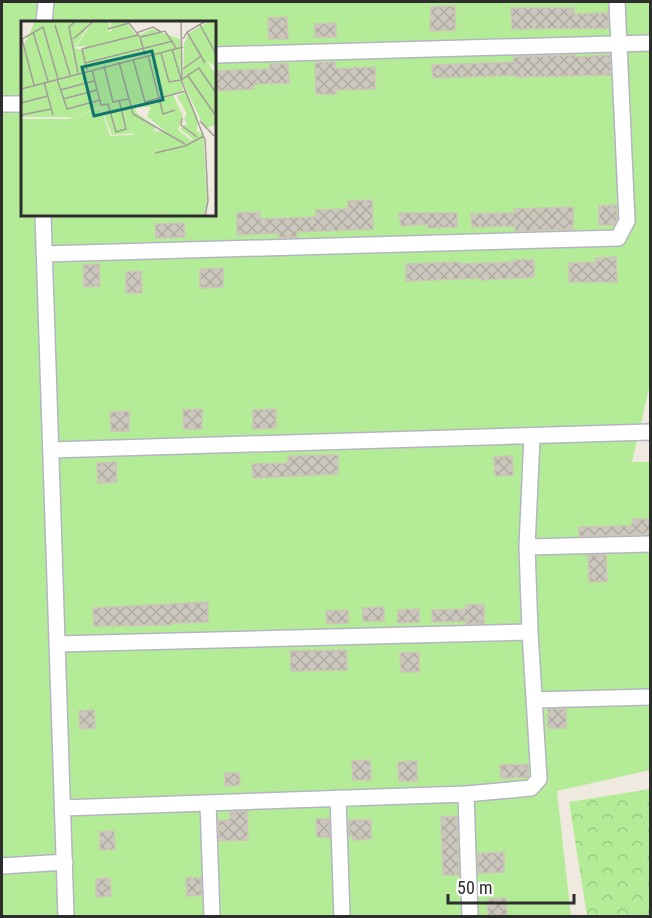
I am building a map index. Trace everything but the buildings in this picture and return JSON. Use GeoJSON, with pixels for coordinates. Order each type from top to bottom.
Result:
{"type":"FeatureCollection","features":[{"type":"Feature","properties":{"kind":"street"},"geometry":{"type":"LineString","coordinates":[[44,21],[46,2]]}},
{"type":"Feature","properties":{"kind":"street"},"geometry":{"type":"LineString","coordinates":[[44,254],[618,238],[627,222],[617,2]]}},
{"type":"Feature","properties":{"kind":"street"},"geometry":{"type":"LineString","coordinates":[[216,55],[651,44]]}},
{"type":"Feature","properties":{"kind":"street"},"geometry":{"type":"LineString","coordinates":[[2,105],[21,104]]}},
{"type":"Feature","properties":{"kind":"street"},"geometry":{"type":"LineString","coordinates":[[43,216],[66,916]]}},
{"type":"Feature","properties":{"kind":"street"},"geometry":{"type":"LineString","coordinates":[[51,450],[651,432]]}},
{"type":"Feature","properties":{"kind":"street"},"geometry":{"type":"LineString","coordinates":[[63,808],[466,794],[531,788],[539,779],[527,547],[532,437]]}},
{"type":"Feature","properties":{"kind":"street"},"geometry":{"type":"LineString","coordinates":[[527,547],[651,544]]}},
{"type":"Feature","properties":{"kind":"street"},"geometry":{"type":"LineString","coordinates":[[57,644],[530,632]]}},
{"type":"Feature","properties":{"kind":"street"},"geometry":{"type":"LineString","coordinates":[[534,700],[651,697]]}},
{"type":"Feature","properties":{"kind":"street"},"geometry":{"type":"LineString","coordinates":[[466,794],[470,916]]}},
{"type":"Feature","properties":{"kind":"street"},"geometry":{"type":"LineString","coordinates":[[338,798],[342,916]]}},
{"type":"Feature","properties":{"kind":"street"},"geometry":{"type":"LineString","coordinates":[[208,803],[212,916]]}},
{"type":"Feature","properties":{"kind":"street"},"geometry":{"type":"LineString","coordinates":[[2,866],[65,862]]}},
{"type":"Feature","properties":{"kind":"green space"},"geometry":{"type":"Polygon","coordinates":[[[2,2],[650,2],[650,384],[632,462],[650,462],[650,770],[557,791],[571,916],[2,916],[2,2]]]}},
{"type":"Feature","properties":{"kind":"green space"},"geometry":{"type":"Polygon","coordinates":[[[650,789],[650,916],[587,916],[569,802],[650,789]]]}}]}
